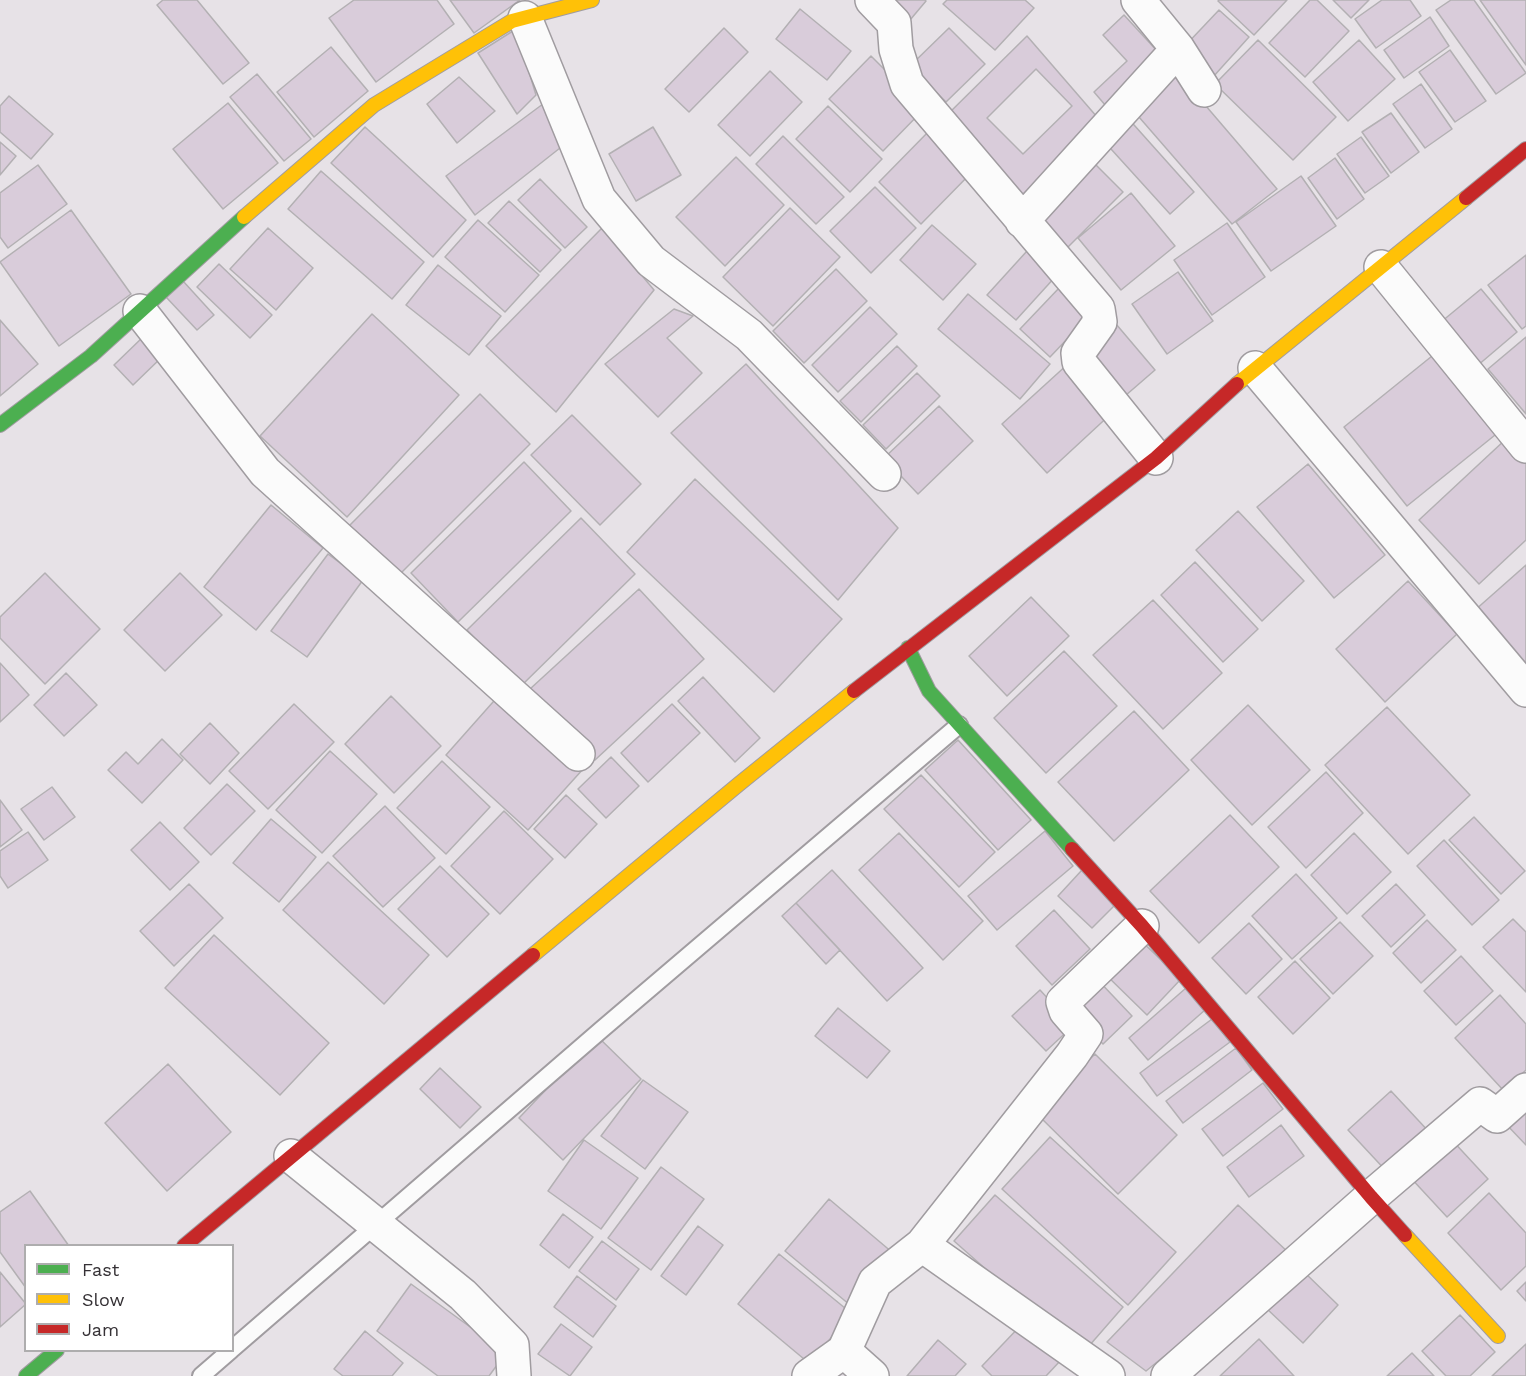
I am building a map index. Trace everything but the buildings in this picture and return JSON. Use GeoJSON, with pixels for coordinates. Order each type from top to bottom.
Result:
{"type":"FeatureCollection","features":[{"type":"Feature","properties":{"kind":"street"},"geometry":{"type":"LineString","coordinates":[[0,425],[91,356],[213,244],[374,105],[512,21],[592,0]]}},
{"type":"Feature","properties":{"kind":"street"},"geometry":{"type":"LineString","coordinates":[[872,0],[894,23],[896,49],[907,84],[1098,309],[1100,322],[1078,353],[1079,362],[1156,458]]}},
{"type":"Feature","properties":{"kind":"street"},"geometry":{"type":"LineString","coordinates":[[1138,0],[1178,50],[1204,90]]}},
{"type":"Feature","properties":{"kind":"street"},"geometry":{"type":"LineString","coordinates":[[525,18],[599,199],[651,261],[749,335],[884,474]]}},
{"type":"Feature","properties":{"kind":"street"},"geometry":{"type":"LineString","coordinates":[[1022,221],[1178,50]]}},
{"type":"Feature","properties":{"kind":"street"},"geometry":{"type":"LineString","coordinates":[[185,1244],[739,784],[908,648],[1156,458],[1255,368],[1526,149]]}},
{"type":"Feature","properties":{"kind":"street"},"geometry":{"type":"LineString","coordinates":[[1381,267],[1526,447]]}},
{"type":"Feature","properties":{"kind":"street"},"geometry":{"type":"LineString","coordinates":[[140,311],[265,472],[578,754]]}},
{"type":"Feature","properties":{"kind":"street"},"geometry":{"type":"LineString","coordinates":[[1255,368],[1526,690]]}},
{"type":"Feature","properties":{"kind":"street"},"geometry":{"type":"LineString","coordinates":[[908,648],[929,691],[1142,926],[1371,1197],[1498,1335]]}},
{"type":"Feature","properties":{"kind":"street"},"geometry":{"type":"LineString","coordinates":[[810,1376],[844,1352],[875,1282],[922,1245],[1072,1055],[1086,1034],[1066,1011],[1063,1002],[1142,926]]}},
{"type":"Feature","properties":{"kind":"street"},"geometry":{"type":"LineString","coordinates":[[1168,1376],[1480,1104],[1497,1116],[1526,1090]]}},
{"type":"Feature","properties":{"kind":"street"},"geometry":{"type":"LineString","coordinates":[[291,1156],[463,1295],[512,1344],[514,1376]]}},
{"type":"Feature","properties":{"kind":"street"},"geometry":{"type":"LineString","coordinates":[[922,1245],[1108,1376]]}},
{"type":"Feature","properties":{"kind":"street"},"geometry":{"type":"LineString","coordinates":[[26,1376],[55,1352]]}},
{"type":"Feature","properties":{"kind":"street"},"geometry":{"type":"LineString","coordinates":[[844,1352],[872,1376]]}},
{"type":"Feature","properties":{"kind":"lane"},"geometry":{"type":"LineString","coordinates":[[234,1348],[601,1030],[960,725]]}},
{"type":"Feature","properties":{"kind":"lane"},"geometry":{"type":"LineString","coordinates":[[201,1376],[230,1352]]}},
{"type":"Feature","properties":{"kind":"traffic: fast"},"geometry":{"type":"LineString","coordinates":[[0,425],[91,356],[244,217]]}},
{"type":"Feature","properties":{"kind":"traffic: fast"},"geometry":{"type":"LineString","coordinates":[[908,648],[929,691],[1072,849]]}},
{"type":"Feature","properties":{"kind":"traffic: fast"},"geometry":{"type":"LineString","coordinates":[[26,1376],[55,1352]]}},
{"type":"Feature","properties":{"kind":"traffic: slow"},"geometry":{"type":"LineString","coordinates":[[244,217],[374,105],[512,21],[592,0]]}},
{"type":"Feature","properties":{"kind":"traffic: slow"},"geometry":{"type":"LineString","coordinates":[[1237,384],[1466,198]]}},
{"type":"Feature","properties":{"kind":"traffic: slow"},"geometry":{"type":"LineString","coordinates":[[533,955],[854,691]]}},
{"type":"Feature","properties":{"kind":"traffic: slow"},"geometry":{"type":"LineString","coordinates":[[1405,1235],[1498,1336]]}},
{"type":"Feature","properties":{"kind":"traffic: jam"},"geometry":{"type":"LineString","coordinates":[[1466,198],[1526,149]]}},
{"type":"Feature","properties":{"kind":"traffic: jam"},"geometry":{"type":"LineString","coordinates":[[854,691],[1156,458],[1237,384]]}},
{"type":"Feature","properties":{"kind":"traffic: jam"},"geometry":{"type":"LineString","coordinates":[[1072,849],[1142,926],[1405,1235]]}},
{"type":"Feature","properties":{"kind":"traffic: jam"},"geometry":{"type":"LineString","coordinates":[[186,1244],[533,955]]}}]}
